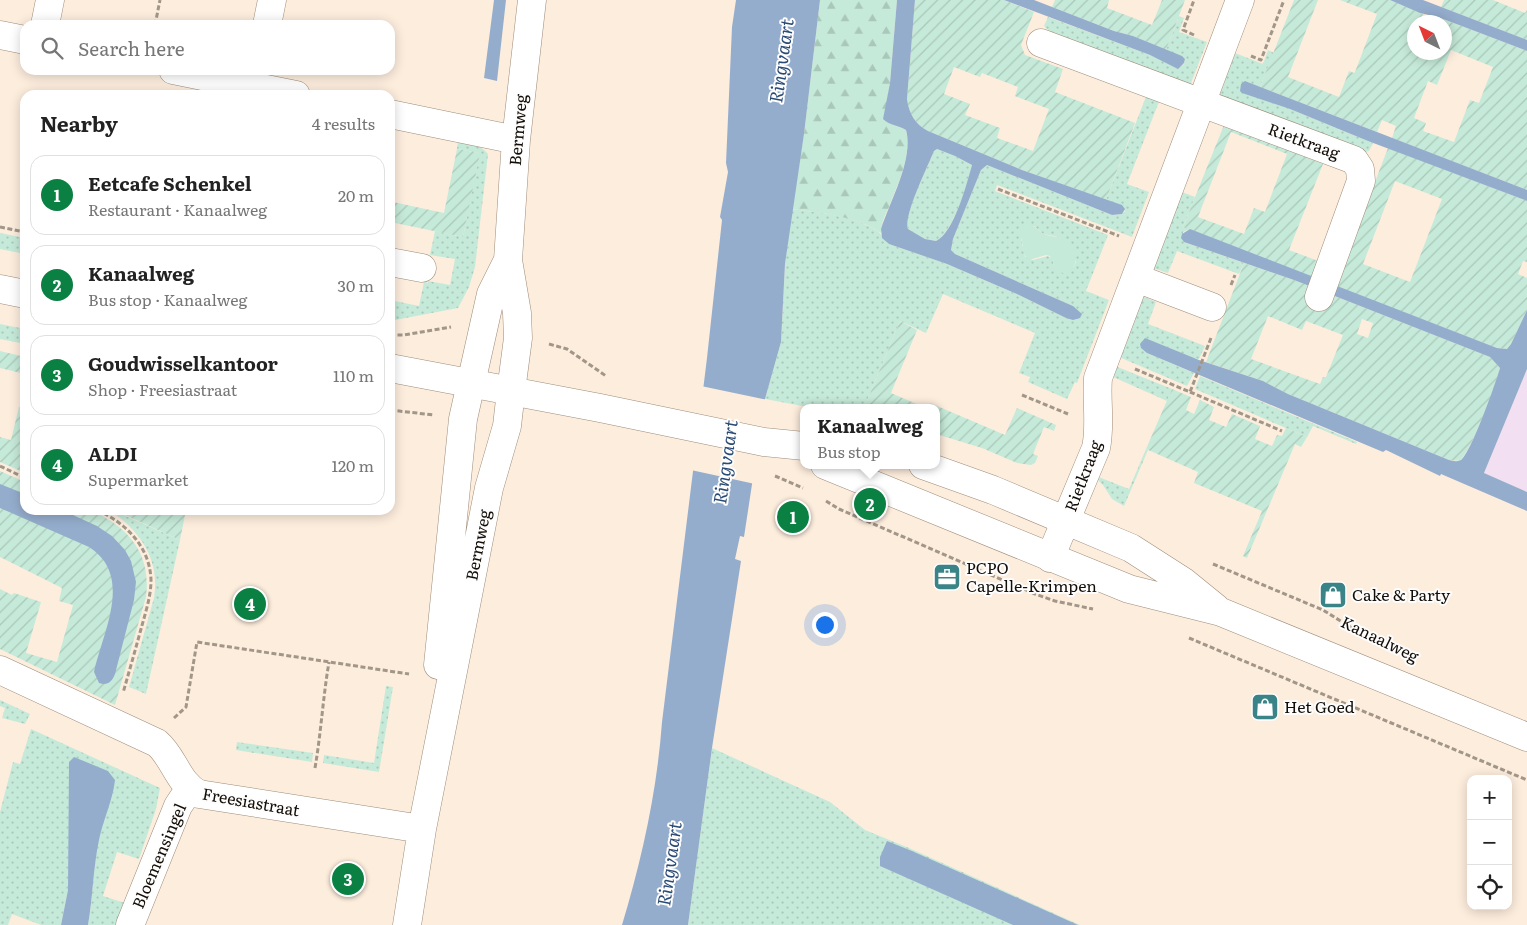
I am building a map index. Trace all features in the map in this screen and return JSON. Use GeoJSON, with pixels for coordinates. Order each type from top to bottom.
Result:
{"type":"FeatureCollection","features":[{"type":"Feature","properties":{"kind":"street"},"geometry":{"type":"LineString","coordinates":[[46,20],[50,0]]}},
{"type":"Feature","properties":{"kind":"street"},"geometry":{"type":"LineString","coordinates":[[268,20],[272,0]]}},
{"type":"Feature","properties":{"kind":"street","name":"Bermweg"},"geometry":{"type":"LineString","coordinates":[[407,925],[422,829],[488,498],[506,426],[512,391],[518,338],[517,313],[508,260],[516,140],[532,0]]}},
{"type":"Feature","properties":{"kind":"street","name":"Rietkraag"},"geometry":{"type":"LineString","coordinates":[[1050,558],[1096,448],[1099,435],[1098,378],[1240,0]]}},
{"type":"Feature","properties":{"kind":"street"},"geometry":{"type":"LineString","coordinates":[[0,35],[20,39]]}},
{"type":"Feature","properties":{"kind":"street","name":"Rietkraag"},"geometry":{"type":"LineString","coordinates":[[1041,43],[1350,158],[1358,164],[1361,180],[1319,297]]}},
{"type":"Feature","properties":{"kind":"street"},"geometry":{"type":"LineString","coordinates":[[225,75],[256,78],[284,90]]}},
{"type":"Feature","properties":{"kind":"street"},"geometry":{"type":"LineString","coordinates":[[395,115],[516,140]]}},
{"type":"Feature","properties":{"kind":"street","name":"Bermweg"},"geometry":{"type":"LineString","coordinates":[[422,829],[463,419],[491,294],[508,260]]}},
{"type":"Feature","properties":{"kind":"street"},"geometry":{"type":"LineString","coordinates":[[395,263],[422,268]]}},
{"type":"Feature","properties":{"kind":"street"},"geometry":{"type":"LineString","coordinates":[[1136,278],[1212,306]]}},
{"type":"Feature","properties":{"kind":"street"},"geometry":{"type":"LineString","coordinates":[[0,289],[20,293]]}},
{"type":"Feature","properties":{"kind":"street"},"geometry":{"type":"LineString","coordinates":[[395,369],[764,442],[800,446]]}},
{"type":"Feature","properties":{"kind":"street"},"geometry":{"type":"LineString","coordinates":[[764,442],[800,456]]}},
{"type":"Feature","properties":{"kind":"street","name":"Kanaalweg"},"geometry":{"type":"LineString","coordinates":[[835,469],[1129,589],[1221,612],[1527,738]]}},
{"type":"Feature","properties":{"kind":"street","name":"Kanaalweg"},"geometry":{"type":"LineString","coordinates":[[934,469],[993,490],[1130,548],[1184,582],[1221,612]]}},
{"type":"Feature","properties":{"kind":"street","name":"Freesiastraat"},"geometry":{"type":"LineString","coordinates":[[0,670],[157,743],[165,750],[190,788],[201,794],[422,829]]}},
{"type":"Feature","properties":{"kind":"street","name":"Bloemensingel"},"geometry":{"type":"LineString","coordinates":[[130,925],[178,806],[190,788]]}},
{"type":"Feature","properties":{"kind":"path"},"geometry":{"type":"LineString","coordinates":[[156,20],[160,0]]}},
{"type":"Feature","properties":{"kind":"path"},"geometry":{"type":"LineString","coordinates":[[998,189],[1147,247]]}},
{"type":"Feature","properties":{"kind":"path"},"geometry":{"type":"LineString","coordinates":[[0,227],[20,231]]}},
{"type":"Feature","properties":{"kind":"path"},"geometry":{"type":"LineString","coordinates":[[395,335],[452,327],[482,333]]}},
{"type":"Feature","properties":{"kind":"path"},"geometry":{"type":"LineString","coordinates":[[518,338],[544,342],[567,349],[606,377]]}},
{"type":"Feature","properties":{"kind":"path"},"geometry":{"type":"LineString","coordinates":[[1190,392],[1204,355]]}},
{"type":"Feature","properties":{"kind":"path"},"geometry":{"type":"LineString","coordinates":[[1106,357],[1282,431]]}},
{"type":"Feature","properties":{"kind":"path"},"geometry":{"type":"LineString","coordinates":[[1022,395],[1099,427]]}},
{"type":"Feature","properties":{"kind":"path"},"geometry":{"type":"LineString","coordinates":[[395,411],[463,419]]}},
{"type":"Feature","properties":{"kind":"path"},"geometry":{"type":"LineString","coordinates":[[0,466],[20,476]]}},
{"type":"Feature","properties":{"kind":"path"},"geometry":{"type":"LineString","coordinates":[[107,515],[117,520],[136,540],[144,552],[151,580],[149,597],[120,702]]}},
{"type":"Feature","properties":{"kind":"path","name":"Kanaalweg"},"geometry":{"type":"LineString","coordinates":[[1212,564],[1323,610],[1366,636]]}},
{"type":"Feature","properties":{"kind":"path"},"geometry":{"type":"LineString","coordinates":[[172,720],[186,707],[197,642],[412,675]]}},
{"type":"Feature","properties":{"kind":"path"},"geometry":{"type":"LineString","coordinates":[[316,768],[321,730],[322,700],[328,662]]}},
{"type":"Feature","properties":{"kind":"shaded area"},"geometry":{"type":"Polygon","coordinates":[[[1527,369],[1527,492],[1484,473],[1527,369]]]}},
{"type":"Feature","properties":{"kind":"green space"},"geometry":{"type":"Polygon","coordinates":[[[820,0],[897,0],[890,83],[884,119],[906,130],[907,150],[903,169],[881,233],[850,219],[792,209],[804,134],[820,0]]]}},
{"type":"Feature","properties":{"kind":"green space"},"geometry":{"type":"Polygon","coordinates":[[[915,0],[1004,0],[1034,12],[1021,45],[1025,55],[1063,69],[1055,92],[1135,123],[1106,200],[1022,170],[928,131],[913,118],[907,99],[915,0]],[[954,67],[944,94],[970,104],[965,115],[1000,128],[997,138],[1033,151],[1049,109],[1015,96],[1018,87],[982,73],[980,77],[954,67]]]}},
{"type":"Feature","properties":{"kind":"green space"},"geometry":{"type":"Polygon","coordinates":[[[1055,0],[1109,0],[1107,8],[1152,25],[1162,0],[1185,0],[1166,50],[1052,7],[1055,0]]]}},
{"type":"Feature","properties":{"kind":"green space"},"geometry":{"type":"Polygon","coordinates":[[[1294,0],[1318,0],[1288,77],[1339,97],[1349,71],[1355,72],[1377,14],[1340,0],[1390,0],[1423,14],[1407,15],[1407,60],[1447,60],[1437,85],[1428,81],[1414,118],[1426,123],[1423,131],[1454,142],[1470,100],[1479,103],[1493,67],[1452,50],[1452,22],[1527,51],[1527,190],[1392,138],[1396,126],[1382,120],[1377,132],[1260,87],[1294,0]]]}},
{"type":"Feature","properties":{"kind":"green space"},"geometry":{"type":"Polygon","coordinates":[[[1444,0],[1493,0],[1525,13],[1527,10],[1527,40],[1441,7],[1444,0]]]}},
{"type":"Feature","properties":{"kind":"green space"},"geometry":{"type":"Polygon","coordinates":[[[1179,16],[1184,18],[1179,32],[1207,42],[1189,88],[1054,36],[1044,26],[1048,17],[1150,55],[1178,68],[1184,64],[1185,59],[1166,50],[1179,16]]]}},
{"type":"Feature","properties":{"kind":"green space"},"geometry":{"type":"Polygon","coordinates":[[[1268,50],[1274,53],[1260,87],[1245,81],[1290,109],[1373,143],[1369,151],[1359,154],[1218,99],[1235,53],[1263,64],[1268,50]]]}},
{"type":"Feature","properties":{"kind":"green space"},"geometry":{"type":"Polygon","coordinates":[[[1147,94],[1160,99],[1127,184],[1149,192],[1132,237],[997,185],[995,191],[1108,235],[1086,291],[1109,300],[1077,383],[1075,382],[1067,399],[1028,382],[1030,377],[1019,373],[1035,333],[943,294],[926,333],[900,321],[866,404],[800,404],[800,406],[765,399],[781,342],[785,264],[792,209],[835,215],[856,221],[878,231],[889,244],[947,264],[1019,295],[1066,318],[1073,306],[955,254],[951,250],[953,239],[981,170],[987,165],[1112,215],[1122,214],[1125,211],[1122,206],[1106,200],[1147,94]],[[1034,226],[1021,238],[1025,257],[1033,260],[1048,256],[1052,258],[1054,265],[1073,268],[1076,262],[1076,253],[1059,237],[1043,234],[1034,226]]]}},
{"type":"Feature","properties":{"kind":"green space"},"geometry":{"type":"Polygon","coordinates":[[[1224,125],[1323,164],[1289,250],[1321,262],[1314,278],[1183,227],[1224,125]],[[1231,132],[1198,217],[1244,234],[1254,208],[1265,212],[1287,154],[1231,132]]]}},
{"type":"Feature","properties":{"kind":"green space"},"geometry":{"type":"Polygon","coordinates":[[[458,141],[471,143],[488,154],[475,267],[469,287],[458,308],[395,320],[395,301],[419,306],[424,282],[450,285],[455,259],[430,255],[435,231],[463,237],[479,153],[457,149],[458,141]]]}},
{"type":"Feature","properties":{"kind":"green space"},"geometry":{"type":"Polygon","coordinates":[[[1388,148],[1527,201],[1527,262],[1523,261],[1518,274],[1527,278],[1527,310],[1507,349],[1497,348],[1335,286],[1388,148]],[[1395,181],[1363,264],[1410,282],[1442,199],[1395,181]]]}},
{"type":"Feature","properties":{"kind":"green space"},"geometry":{"type":"Polygon","coordinates":[[[457,149],[480,153],[463,237],[395,223],[395,202],[444,213],[457,149]]]}},
{"type":"Feature","properties":{"kind":"green space"},"geometry":{"type":"Polygon","coordinates":[[[937,149],[972,165],[964,195],[954,218],[948,229],[936,241],[925,239],[908,229],[907,222],[912,202],[934,151],[937,149]]]}},
{"type":"Feature","properties":{"kind":"green space"},"geometry":{"type":"Polygon","coordinates":[[[1182,192],[1195,197],[1183,227],[1190,229],[1183,232],[1184,242],[1244,263],[1239,274],[1177,251],[1168,273],[1153,268],[1182,192]]]}},
{"type":"Feature","properties":{"kind":"green space"},"geometry":{"type":"Polygon","coordinates":[[[1031,225],[1044,234],[1064,238],[1072,244],[1075,248],[1076,258],[1070,272],[1063,273],[1057,271],[1050,256],[1046,255],[1029,260],[1025,256],[1021,233],[1025,227],[1031,225]]]}},
{"type":"Feature","properties":{"kind":"green space"},"geometry":{"type":"Polygon","coordinates":[[[0,233],[20,237],[20,253],[0,249],[0,233]]]}},
{"type":"Feature","properties":{"kind":"green space"},"geometry":{"type":"Polygon","coordinates":[[[1244,263],[1294,280],[1490,357],[1500,368],[1477,431],[1460,461],[1449,460],[1288,394],[1263,381],[1206,362],[1244,263]],[[1268,316],[1251,359],[1320,384],[1323,377],[1326,377],[1343,335],[1306,321],[1302,330],[1268,316]],[[1362,319],[1357,334],[1368,338],[1373,323],[1362,319]]]}},
{"type":"Feature","properties":{"kind":"green space"},"geometry":{"type":"Polygon","coordinates":[[[1142,296],[1156,302],[1148,324],[1205,346],[1199,359],[1147,353],[1194,373],[1187,386],[1119,357],[1142,296]]]}},
{"type":"Feature","properties":{"kind":"green space"},"geometry":{"type":"Polygon","coordinates":[[[900,321],[917,330],[891,393],[917,404],[866,404],[900,321]]]}},
{"type":"Feature","properties":{"kind":"green space"},"geometry":{"type":"Polygon","coordinates":[[[0,324],[20,328],[20,343],[0,339],[0,324]]]}},
{"type":"Feature","properties":{"kind":"green space"},"geometry":{"type":"Polygon","coordinates":[[[0,351],[20,356],[20,373],[0,368],[0,351]]]}},
{"type":"Feature","properties":{"kind":"green space"},"geometry":{"type":"Polygon","coordinates":[[[1115,366],[1172,389],[1167,401],[1111,376],[1115,366]]]}},
{"type":"Feature","properties":{"kind":"green space"},"geometry":{"type":"Polygon","coordinates":[[[1200,376],[1357,442],[1356,444],[1313,426],[1307,437],[1195,389],[1200,376]]]}},
{"type":"Feature","properties":{"kind":"green space"},"geometry":{"type":"Polygon","coordinates":[[[1172,389],[1191,397],[1186,410],[1194,414],[1200,400],[1214,407],[1209,420],[1226,427],[1232,414],[1260,426],[1255,439],[1272,446],[1277,435],[1282,436],[1286,428],[1307,437],[1301,447],[1295,444],[1247,558],[1243,556],[1262,511],[1194,483],[1198,472],[1146,449],[1172,389]]]}},
{"type":"Feature","properties":{"kind":"green space"},"geometry":{"type":"Polygon","coordinates":[[[20,407],[20,471],[0,462],[0,437],[11,440],[20,407]]]}},
{"type":"Feature","properties":{"kind":"green space"},"geometry":{"type":"Polygon","coordinates":[[[940,407],[1005,435],[1017,408],[1056,425],[1054,431],[1044,427],[1033,454],[1038,456],[1035,463],[1031,465],[1017,463],[982,448],[940,435],[940,407]]]}},
{"type":"Feature","properties":{"kind":"green space"},"geometry":{"type":"Polygon","coordinates":[[[1146,449],[1148,450],[1124,506],[1112,499],[1096,476],[1129,489],[1146,449]]]}},
{"type":"Feature","properties":{"kind":"green space"},"geometry":{"type":"Polygon","coordinates":[[[0,471],[20,480],[20,515],[101,515],[121,528],[129,536],[144,563],[147,585],[146,597],[115,705],[0,649],[0,589],[12,595],[14,593],[41,602],[26,653],[57,662],[73,605],[59,601],[62,588],[0,557],[0,471]]]}},
{"type":"Feature","properties":{"kind":"green space"},"geometry":{"type":"Polygon","coordinates":[[[116,515],[123,515],[180,540],[146,694],[129,687],[154,598],[154,572],[146,549],[140,539],[116,515]]]}},
{"type":"Feature","properties":{"kind":"green space"},"geometry":{"type":"Polygon","coordinates":[[[125,515],[185,515],[180,540],[125,515]]]}},
{"type":"Feature","properties":{"kind":"green space"},"geometry":{"type":"Polygon","coordinates":[[[386,686],[393,687],[379,772],[323,763],[324,755],[374,763],[386,686]]]}},
{"type":"Feature","properties":{"kind":"green space"},"geometry":{"type":"Polygon","coordinates":[[[0,700],[30,714],[25,724],[2,718],[5,708],[0,706],[0,700]]]}},
{"type":"Feature","properties":{"kind":"green space"},"geometry":{"type":"Polygon","coordinates":[[[31,729],[160,788],[156,809],[139,859],[117,852],[103,896],[125,903],[116,925],[88,925],[98,842],[114,791],[68,890],[61,925],[41,925],[12,914],[8,925],[0,925],[0,812],[13,762],[20,764],[31,729]]]}},
{"type":"Feature","properties":{"kind":"green space"},"geometry":{"type":"Polygon","coordinates":[[[237,742],[313,753],[312,762],[236,750],[237,742]]]}},
{"type":"Feature","properties":{"kind":"green space"},"geometry":{"type":"Polygon","coordinates":[[[712,748],[830,802],[865,830],[1080,925],[688,925],[712,748]]]}},
{"type":"Feature","properties":{"kind":"water"},"geometry":{"type":"Polygon","coordinates":[[[494,0],[506,0],[497,81],[484,78],[494,0]]]}},
{"type":"Feature","properties":{"kind":"water","name":"Ringvaart"},"geometry":{"type":"Polygon","coordinates":[[[736,0],[820,0],[804,134],[785,264],[781,342],[765,399],[744,537],[740,536],[735,559],[741,561],[712,748],[688,925],[622,925],[648,825],[660,748],[707,358],[722,220],[720,217],[728,172],[726,163],[732,27],[736,0]]]}},
{"type":"Feature","properties":{"kind":"water"},"geometry":{"type":"Polygon","coordinates":[[[897,0],[915,0],[907,99],[909,109],[916,122],[928,131],[1022,170],[1122,205],[1125,209],[1122,214],[1112,215],[987,165],[981,170],[953,239],[951,250],[955,254],[1073,306],[1082,314],[1080,318],[1073,320],[1066,318],[1019,295],[947,264],[889,244],[882,238],[881,229],[904,167],[908,141],[906,130],[883,119],[890,83],[897,0]],[[937,149],[934,151],[912,203],[907,223],[908,229],[925,239],[936,241],[943,236],[959,207],[972,165],[937,149]]]}},
{"type":"Feature","properties":{"kind":"water"},"geometry":{"type":"Polygon","coordinates":[[[1004,0],[1034,0],[1182,56],[1185,59],[1184,63],[1178,69],[1150,55],[1004,0]]]}},
{"type":"Feature","properties":{"kind":"water"},"geometry":{"type":"Polygon","coordinates":[[[1390,0],[1423,0],[1527,40],[1527,51],[1452,22],[1452,15],[1420,13],[1390,0]]]}},
{"type":"Feature","properties":{"kind":"water"},"geometry":{"type":"Polygon","coordinates":[[[1245,81],[1527,190],[1527,201],[1368,141],[1290,109],[1242,93],[1240,91],[1241,84],[1245,81]]]}},
{"type":"Feature","properties":{"kind":"water"},"geometry":{"type":"Polygon","coordinates":[[[1190,229],[1497,348],[1507,349],[1511,344],[1527,310],[1527,369],[1484,473],[1527,492],[1527,511],[1441,474],[1440,476],[1386,450],[1383,452],[1147,353],[1141,348],[1140,344],[1145,338],[1199,360],[1263,381],[1288,394],[1449,460],[1461,460],[1477,432],[1500,368],[1490,357],[1294,280],[1184,242],[1181,238],[1182,234],[1190,229]]]}},
{"type":"Feature","properties":{"kind":"water"},"geometry":{"type":"Polygon","coordinates":[[[0,484],[20,492],[20,515],[73,515],[97,526],[112,536],[125,550],[131,561],[136,582],[134,600],[115,674],[109,683],[99,683],[94,672],[112,605],[113,588],[110,573],[103,559],[89,547],[0,508],[0,484]]]}},
{"type":"Feature","properties":{"kind":"water"},"geometry":{"type":"Polygon","coordinates":[[[74,757],[108,771],[115,780],[97,851],[88,925],[61,925],[68,890],[69,762],[74,757]]]}},
{"type":"Feature","properties":{"kind":"water"},"geometry":{"type":"Polygon","coordinates":[[[887,841],[1078,925],[1013,925],[880,866],[880,857],[887,841]]]}},
{"type":"Feature","properties":{"kind":"pier"},"geometry":{"type":"Polygon","coordinates":[[[701,386],[768,400],[755,484],[691,470],[701,386]]]}},
{"type":"Feature","properties":{"kind":"place","name":"Kanaalweg"},"geometry":{"type":"Point","coordinates":[870,504]}},
{"type":"Feature","properties":{"kind":"place","name":"Eetcafe Schenkel"},"geometry":{"type":"Point","coordinates":[793,517]}},
{"type":"Feature","properties":{"kind":"place","name":"PCPO Capelle-Krimpen"},"geometry":{"type":"Point","coordinates":[947,577]}},
{"type":"Feature","properties":{"kind":"place","name":"Cake & Party"},"geometry":{"type":"Point","coordinates":[1333,595]}},
{"type":"Feature","properties":{"kind":"place","name":"ALDI"},"geometry":{"type":"Point","coordinates":[250,604]}},
{"type":"Feature","properties":{"kind":"place","name":"Het Goed"},"geometry":{"type":"Point","coordinates":[1265,707]}},
{"type":"Feature","properties":{"kind":"place","name":"Goudwisselkantoor"},"geometry":{"type":"Point","coordinates":[348,879]}}]}
